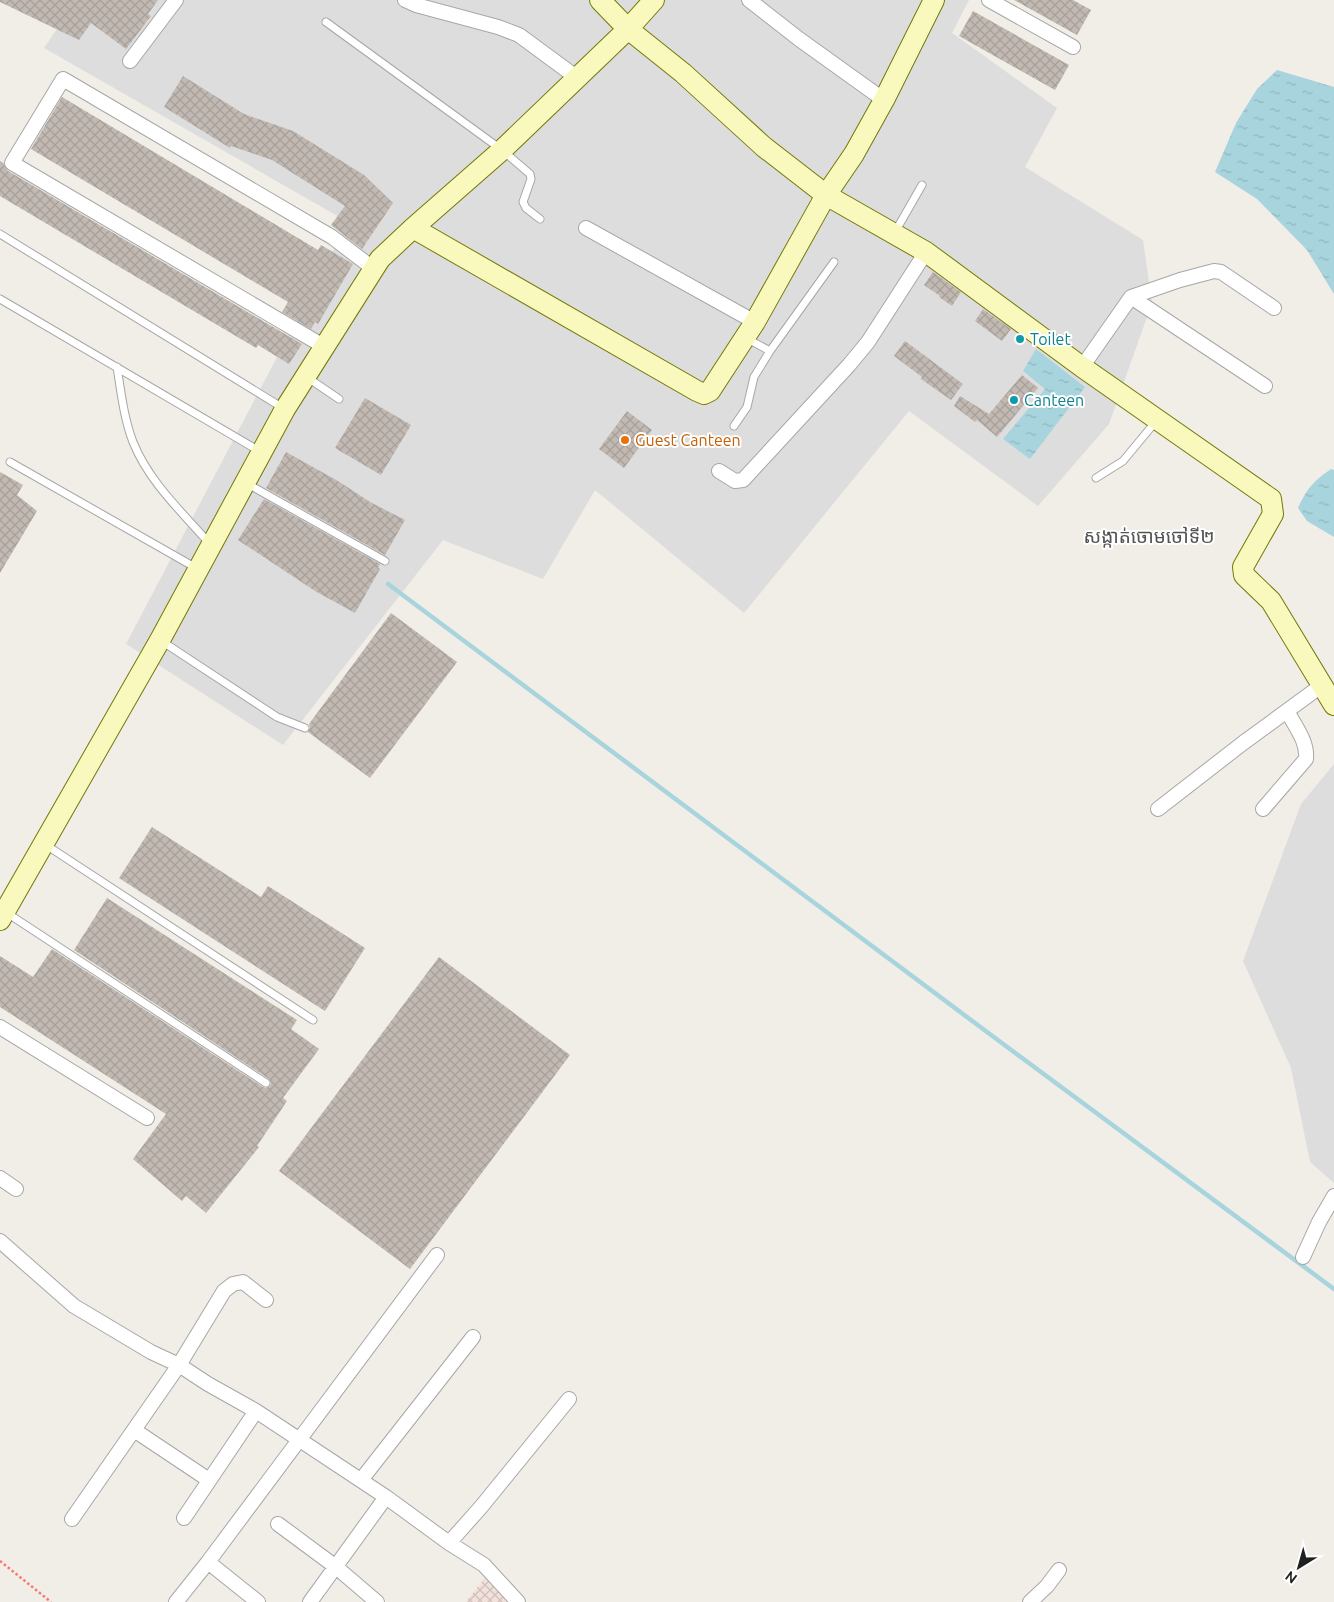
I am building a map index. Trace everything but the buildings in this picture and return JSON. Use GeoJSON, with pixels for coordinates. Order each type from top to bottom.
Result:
{"type":"FeatureCollection","features":[{"type":"Feature","properties":{"kind":"street"},"geometry":{"type":"LineString","coordinates":[[130,60],[176,0]]}},
{"type":"Feature","properties":{"kind":"street"},"geometry":{"type":"LineString","coordinates":[[406,0],[416,5],[519,34],[576,77]]}},
{"type":"Feature","properties":{"kind":"street"},"geometry":{"type":"LineString","coordinates":[[600,0],[628,29],[683,73],[764,147],[826,194],[926,252],[1157,420],[1271,500],[1273,514],[1243,567],[1244,574],[1271,601],[1334,705]]}},
{"type":"Feature","properties":{"kind":"street"},"geometry":{"type":"LineString","coordinates":[[2,916],[160,640],[284,409],[380,259],[502,150],[628,29],[654,0]]}},
{"type":"Feature","properties":{"kind":"street"},"geometry":{"type":"LineString","coordinates":[[749,0],[799,39],[884,100]]}},
{"type":"Feature","properties":{"kind":"street"},"geometry":{"type":"LineString","coordinates":[[413,228],[704,394],[710,391],[750,330],[826,194],[854,154],[884,100],[934,0]]}},
{"type":"Feature","properties":{"kind":"street"},"geometry":{"type":"LineString","coordinates":[[989,0],[1073,48]]}},
{"type":"Feature","properties":{"kind":"street"},"geometry":{"type":"LineString","coordinates":[[325,346],[12,163],[62,79],[332,237],[374,269]]}},
{"type":"Feature","properties":{"kind":"street"},"geometry":{"type":"LineString","coordinates":[[586,228],[750,330]]}},
{"type":"Feature","properties":{"kind":"street"},"geometry":{"type":"LineString","coordinates":[[719,471],[735,481],[743,480],[868,342],[926,252]]}},
{"type":"Feature","properties":{"kind":"street"},"geometry":{"type":"LineString","coordinates":[[1082,366],[1131,297],[1180,280],[1214,271],[1221,272],[1274,308]]}},
{"type":"Feature","properties":{"kind":"street"},"geometry":{"type":"LineString","coordinates":[[1131,297],[1265,386]]}},
{"type":"Feature","properties":{"kind":"street"},"geometry":{"type":"LineString","coordinates":[[1158,809],[1321,686]]}},
{"type":"Feature","properties":{"kind":"street"},"geometry":{"type":"LineString","coordinates":[[1263,810],[1306,759],[1307,751],[1304,741],[1287,711]]}},
{"type":"Feature","properties":{"kind":"street"},"geometry":{"type":"LineString","coordinates":[[0,1026],[147,1118]]}},
{"type":"Feature","properties":{"kind":"street"},"geometry":{"type":"LineString","coordinates":[[0,1178],[16,1189]]}},
{"type":"Feature","properties":{"kind":"street"},"geometry":{"type":"LineString","coordinates":[[1303,1256],[1334,1196]]}},
{"type":"Feature","properties":{"kind":"street"},"geometry":{"type":"LineString","coordinates":[[0,1241],[74,1306],[256,1411],[361,1480],[449,1543],[484,1565],[518,1602]]}},
{"type":"Feature","properties":{"kind":"street"},"geometry":{"type":"LineString","coordinates":[[176,1602],[208,1562],[437,1255]]}},
{"type":"Feature","properties":{"kind":"street"},"geometry":{"type":"LineString","coordinates":[[72,1519],[179,1365],[224,1291],[233,1284],[243,1282],[266,1300]]}},
{"type":"Feature","properties":{"kind":"street"},"geometry":{"type":"LineString","coordinates":[[361,1480],[473,1338]]}},
{"type":"Feature","properties":{"kind":"street"},"geometry":{"type":"LineString","coordinates":[[449,1543],[481,1507],[569,1399]]}},
{"type":"Feature","properties":{"kind":"street"},"geometry":{"type":"LineString","coordinates":[[184,1518],[256,1411]]}},
{"type":"Feature","properties":{"kind":"street"},"geometry":{"type":"LineString","coordinates":[[134,1430],[209,1480]]}},
{"type":"Feature","properties":{"kind":"street"},"geometry":{"type":"LineString","coordinates":[[310,1602],[386,1497]]}},
{"type":"Feature","properties":{"kind":"street"},"geometry":{"type":"LineString","coordinates":[[278,1524],[336,1567],[377,1602]]}},
{"type":"Feature","properties":{"kind":"street"},"geometry":{"type":"LineString","coordinates":[[208,1562],[258,1602]]}},
{"type":"Feature","properties":{"kind":"street"},"geometry":{"type":"LineString","coordinates":[[1030,1602],[1047,1586],[1059,1570]]}},
{"type":"Feature","properties":{"kind":"lane"},"geometry":{"type":"LineString","coordinates":[[326,22],[502,150],[530,174],[531,179],[523,202],[526,208],[540,219]]}},
{"type":"Feature","properties":{"kind":"lane"},"geometry":{"type":"LineString","coordinates":[[894,234],[922,185]]}},
{"type":"Feature","properties":{"kind":"lane"},"geometry":{"type":"LineString","coordinates":[[0,234],[284,409]]}},
{"type":"Feature","properties":{"kind":"lane"},"geometry":{"type":"LineString","coordinates":[[734,426],[747,407],[754,377],[770,351],[834,262]]}},
{"type":"Feature","properties":{"kind":"lane"},"geometry":{"type":"LineString","coordinates":[[0,299],[261,452]]}},
{"type":"Feature","properties":{"kind":"lane"},"geometry":{"type":"LineString","coordinates":[[750,330],[770,351]]}},
{"type":"Feature","properties":{"kind":"lane"},"geometry":{"type":"LineString","coordinates":[[117,367],[126,420],[134,443],[154,480],[211,545]]}},
{"type":"Feature","properties":{"kind":"lane"},"geometry":{"type":"LineString","coordinates":[[306,376],[339,399]]}},
{"type":"Feature","properties":{"kind":"lane"},"geometry":{"type":"LineString","coordinates":[[1096,478],[1123,461],[1157,420]]}},
{"type":"Feature","properties":{"kind":"lane"},"geometry":{"type":"LineString","coordinates":[[10,462],[198,569]]}},
{"type":"Feature","properties":{"kind":"lane"},"geometry":{"type":"LineString","coordinates":[[246,482],[385,561]]}},
{"type":"Feature","properties":{"kind":"lane"},"geometry":{"type":"LineString","coordinates":[[160,640],[277,717],[305,728]]}},
{"type":"Feature","properties":{"kind":"lane"},"geometry":{"type":"LineString","coordinates":[[44,844],[313,1020]]}},
{"type":"Feature","properties":{"kind":"lane"},"geometry":{"type":"LineString","coordinates":[[2,916],[266,1083]]}},
{"type":"Feature","properties":{"kind":"path"},"geometry":{"type":"LineString","coordinates":[[0,1561],[51,1602]]}},
{"type":"Feature","properties":{"kind":"shaded area"},"geometry":{"type":"Polygon","coordinates":[[[77,0],[969,0],[952,33],[1057,108],[1025,167],[1143,240],[1152,303],[1109,424],[1038,506],[909,411],[744,613],[595,490],[543,579],[443,540],[283,745],[126,644],[348,222],[44,48],[77,0]]]}},
{"type":"Feature","properties":{"kind":"shaded area"},"geometry":{"type":"Polygon","coordinates":[[[1334,764],[1334,1183],[1310,1162],[1291,1068],[1243,961],[1301,804],[1334,764]]]}},
{"type":"Feature","properties":{"kind":"shaded area"},"geometry":{"type":"Polygon","coordinates":[[[487,1575],[512,1602],[466,1602],[487,1575]]]}},
{"type":"Feature","properties":{"kind":"water"},"geometry":{"type":"Polygon","coordinates":[[[1277,70],[1334,87],[1334,294],[1307,250],[1257,199],[1215,172],[1236,123],[1257,89],[1277,70]]]}},
{"type":"Feature","properties":{"kind":"water"},"geometry":{"type":"Polygon","coordinates":[[[1036,349],[1085,387],[1030,459],[1003,439],[1045,389],[1023,371],[1036,349]]]}},
{"type":"Feature","properties":{"kind":"water"},"geometry":{"type":"Polygon","coordinates":[[[1331,469],[1334,470],[1334,537],[1307,521],[1298,508],[1312,486],[1331,469]]]}},
{"type":"Feature","properties":{"kind":"waterway"},"geometry":{"type":"LineString","coordinates":[[388,584],[1334,1289]]}},
{"type":"Feature","properties":{"kind":"place","name":"Toilet"},"geometry":{"type":"Point","coordinates":[1020,339]}},
{"type":"Feature","properties":{"kind":"place","name":"Canteen"},"geometry":{"type":"Point","coordinates":[1014,400]}},
{"type":"Feature","properties":{"kind":"place","name":"Guest Canteen"},"geometry":{"type":"Point","coordinates":[625,440]}},
{"type":"Feature","properties":{"kind":"district","name":"សង្កាត់ចោមចៅទី២"},"geometry":{"type":"Point","coordinates":[1149,536]}}]}
